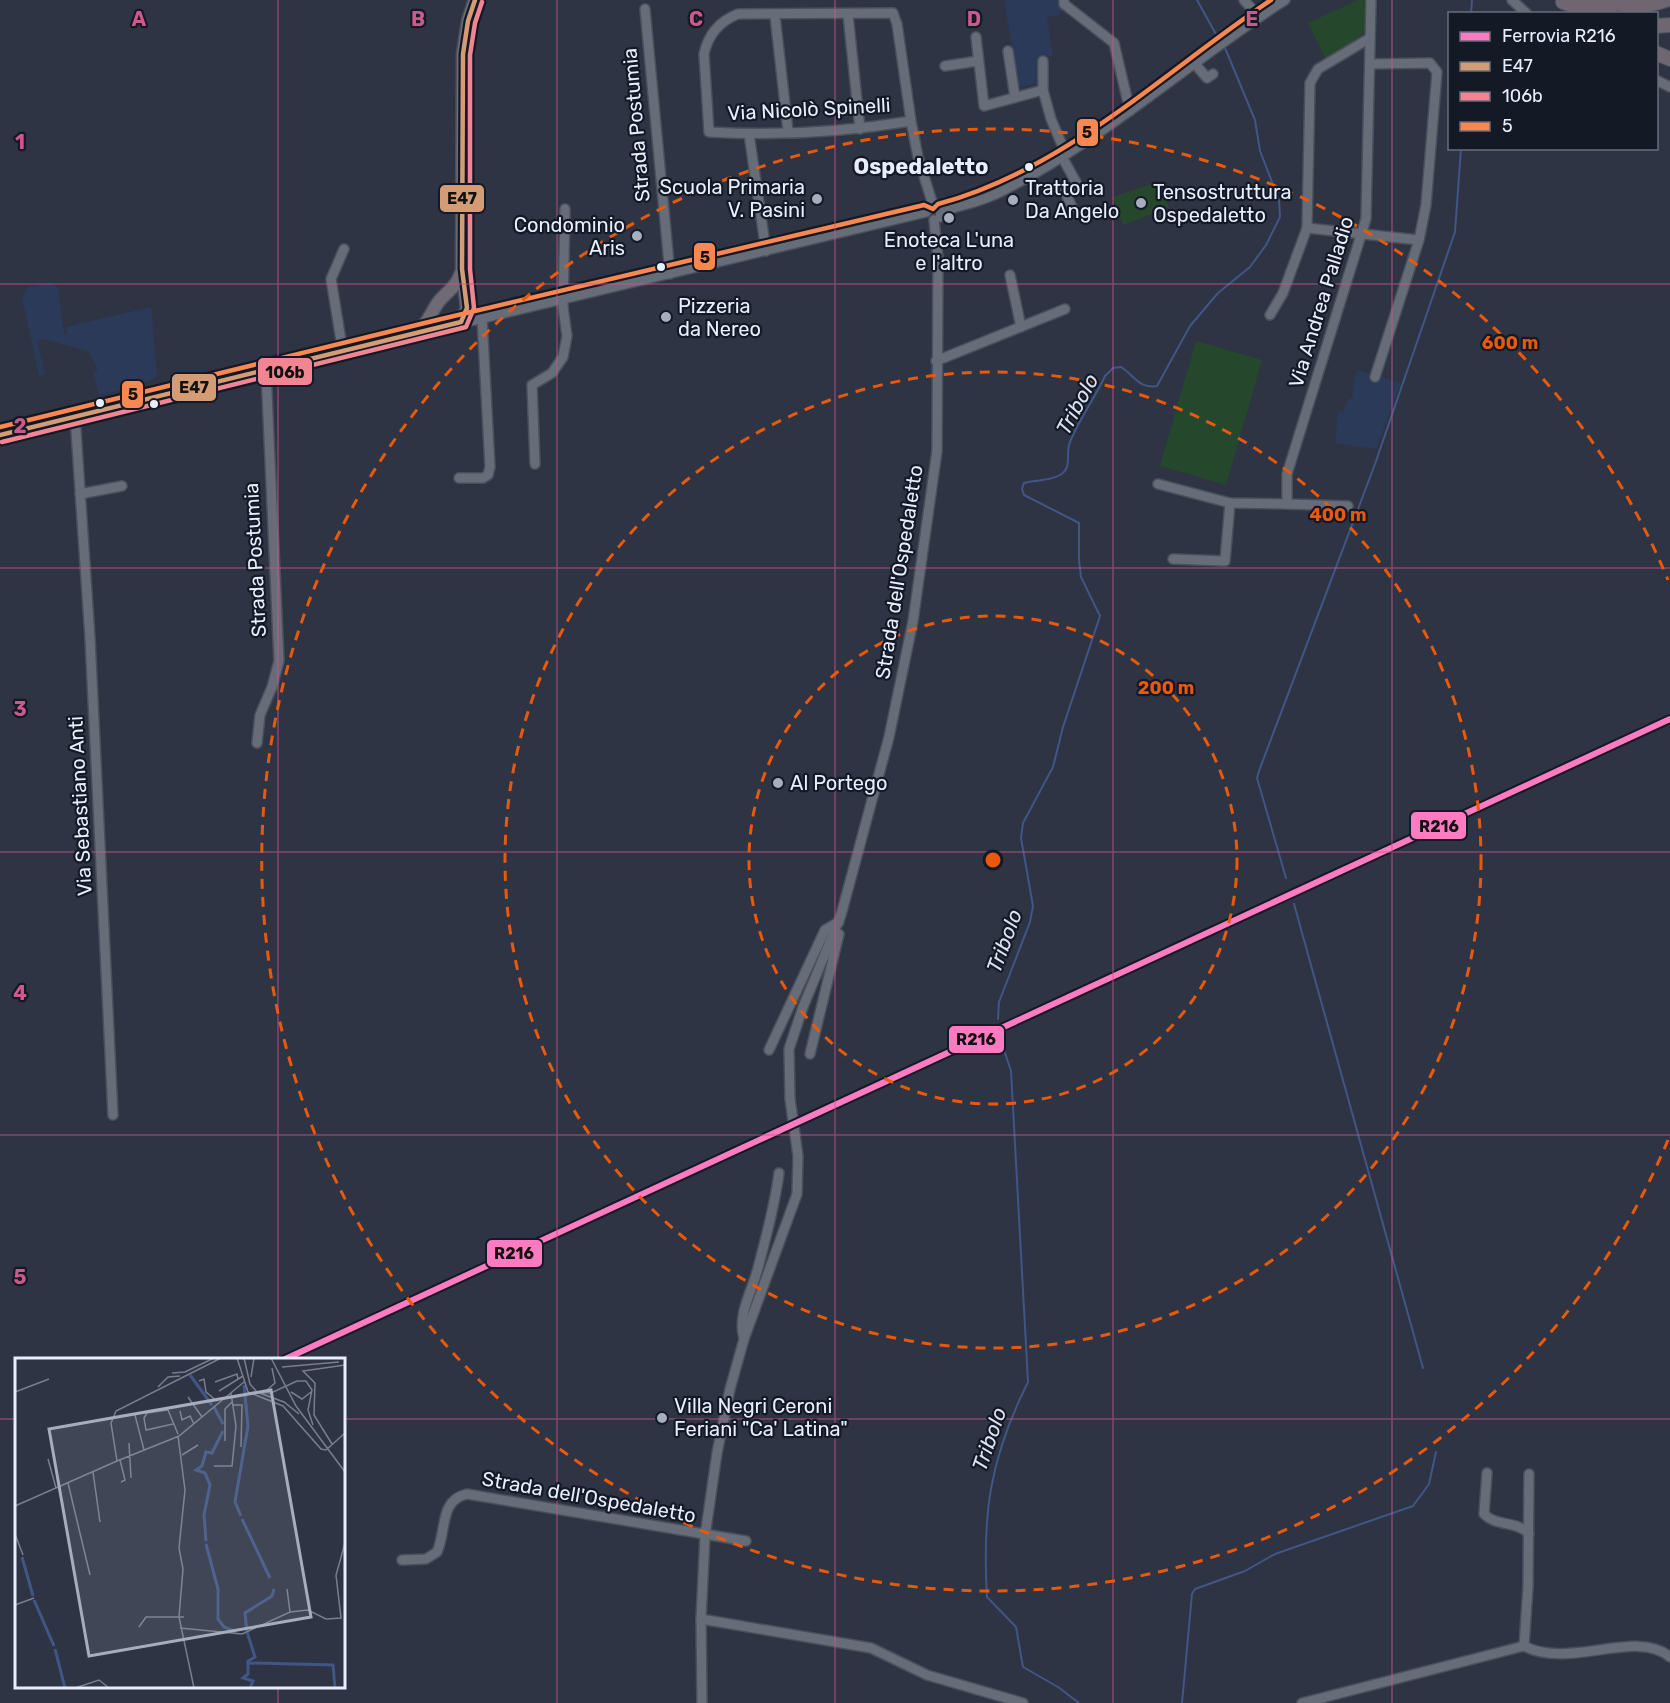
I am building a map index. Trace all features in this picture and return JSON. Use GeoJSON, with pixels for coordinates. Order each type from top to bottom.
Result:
{"type":"FeatureCollection","features":[{"type":"Feature","properties":{"kind":"highway"},"geometry":{"type":"LineString","coordinates":[[1586,0],[1607,12]]}},
{"type":"Feature","properties":{"kind":"highway"},"geometry":{"type":"LineString","coordinates":[[1606,0],[1637,7],[1666,0]]}},
{"type":"Feature","properties":{"kind":"highway"},"geometry":{"type":"LineString","coordinates":[[1562,1],[1576,12]]}},
{"type":"Feature","properties":{"kind":"highway"},"geometry":{"type":"LineString","coordinates":[[1562,1],[1590,12]]}},
{"type":"Feature","properties":{"kind":"main road"},"geometry":{"type":"LineString","coordinates":[[0,435],[343,353],[454,324],[466,316],[462,269],[463,54],[468,21],[475,0]]}},
{"type":"Feature","properties":{"kind":"main road"},"geometry":{"type":"LineString","coordinates":[[416,333],[440,300],[458,281],[462,269]]}},
{"type":"Feature","properties":{"kind":"main road"},"geometry":{"type":"LineString","coordinates":[[447,295],[458,296],[466,304]]}},
{"type":"Feature","properties":{"kind":"main road"},"geometry":{"type":"LineString","coordinates":[[437,307],[440,319],[454,324]]}},
{"type":"Feature","properties":{"kind":"street"},"geometry":{"type":"LineString","coordinates":[[1064,0],[1064,4],[1114,43],[1130,111]]}},
{"type":"Feature","properties":{"kind":"street"},"geometry":{"type":"LineString","coordinates":[[1244,0],[1258,16]]}},
{"type":"Feature","properties":{"kind":"street"},"geometry":{"type":"LineString","coordinates":[[454,324],[766,251],[930,209],[941,211],[997,194],[1130,111],[1258,16],[1285,0]]}},
{"type":"Feature","properties":{"kind":"street","name":"Via Andrea Palladio"},"geometry":{"type":"LineString","coordinates":[[1287,504],[1287,474],[1362,235],[1368,203],[1371,0]]}},
{"type":"Feature","properties":{"kind":"street"},"geometry":{"type":"LineString","coordinates":[[1512,0],[1525,12]]}},
{"type":"Feature","properties":{"kind":"street","name":"Strada Postumia"},"geometry":{"type":"LineString","coordinates":[[645,9],[670,274]]}},
{"type":"Feature","properties":{"kind":"street"},"geometry":{"type":"LineString","coordinates":[[788,131],[775,16],[891,13],[896,16],[918,158],[934,220],[940,216],[941,211]]}},
{"type":"Feature","properties":{"kind":"street","name":"Via Nicolò Spinelli"},"geometry":{"type":"LineString","coordinates":[[775,16],[738,14],[729,18],[710,38],[704,54],[709,132],[749,134],[860,129],[911,120]]}},
{"type":"Feature","properties":{"kind":"street"},"geometry":{"type":"LineString","coordinates":[[848,15],[860,129]]}},
{"type":"Feature","properties":{"kind":"street"},"geometry":{"type":"LineString","coordinates":[[976,38],[984,106],[1043,90]]}},
{"type":"Feature","properties":{"kind":"street"},"geometry":{"type":"LineString","coordinates":[[1270,315],[1283,292],[1307,228],[1310,83],[1318,69],[1370,38]]}},
{"type":"Feature","properties":{"kind":"street"},"geometry":{"type":"LineString","coordinates":[[1008,51],[1015,97]]}},
{"type":"Feature","properties":{"kind":"street"},"geometry":{"type":"LineString","coordinates":[[945,66],[978,61]]}},
{"type":"Feature","properties":{"kind":"street"},"geometry":{"type":"LineString","coordinates":[[1043,61],[1043,90],[1051,119],[1063,154],[1077,184],[1065,192],[1072,207]]}},
{"type":"Feature","properties":{"kind":"street"},"geometry":{"type":"LineString","coordinates":[[1370,64],[1430,63],[1436,69],[1425,205],[1419,240],[1375,377]]}},
{"type":"Feature","properties":{"kind":"street"},"geometry":{"type":"LineString","coordinates":[[1195,64],[1210,76],[1216,87]]}},
{"type":"Feature","properties":{"kind":"street"},"geometry":{"type":"LineString","coordinates":[[749,134],[766,251]]}},
{"type":"Feature","properties":{"kind":"street"},"geometry":{"type":"LineString","coordinates":[[535,464],[532,385],[552,373],[563,357],[567,336],[563,300],[565,209]]}},
{"type":"Feature","properties":{"kind":"street","name":"Strada dell'Ospedaletto"},"geometry":{"type":"LineString","coordinates":[[702,1703],[701,1619],[705,1536],[723,1421],[744,1339],[797,1194],[798,1156],[790,1099],[788,1063],[792,1036],[837,925],[889,737],[913,621],[937,452],[938,258],[934,220]]}},
{"type":"Feature","properties":{"kind":"street"},"geometry":{"type":"LineString","coordinates":[[1307,228],[1419,240]]}},
{"type":"Feature","properties":{"kind":"street"},"geometry":{"type":"LineString","coordinates":[[343,353],[331,279],[344,249]]}},
{"type":"Feature","properties":{"kind":"street"},"geometry":{"type":"LineString","coordinates":[[1010,275],[1021,327]]}},
{"type":"Feature","properties":{"kind":"street"},"geometry":{"type":"LineString","coordinates":[[466,304],[485,317]]}},
{"type":"Feature","properties":{"kind":"street"},"geometry":{"type":"LineString","coordinates":[[936,361],[1065,309]]}},
{"type":"Feature","properties":{"kind":"street"},"geometry":{"type":"LineString","coordinates":[[459,478],[483,478],[488,475],[490,467],[485,317]]}},
{"type":"Feature","properties":{"kind":"street","name":"Strada Postumia"},"geometry":{"type":"LineString","coordinates":[[257,744],[260,715],[272,687],[279,661],[266,371]]}},
{"type":"Feature","properties":{"kind":"street","name":"Via Sebastiano Anti"},"geometry":{"type":"LineString","coordinates":[[75,416],[113,1115]]}},
{"type":"Feature","properties":{"kind":"street"},"geometry":{"type":"LineString","coordinates":[[1158,484],[1230,503],[1277,506],[1287,504],[1348,506]]}},
{"type":"Feature","properties":{"kind":"street"},"geometry":{"type":"LineString","coordinates":[[80,494],[123,486]]}},
{"type":"Feature","properties":{"kind":"street"},"geometry":{"type":"LineString","coordinates":[[1173,560],[1225,561],[1230,503]]}},
{"type":"Feature","properties":{"kind":"street","name":"Strada dell'Ospedaletto"},"geometry":{"type":"LineString","coordinates":[[769,1050],[825,930],[837,925]]}},
{"type":"Feature","properties":{"kind":"street","name":"Strada dell'Ospedaletto"},"geometry":{"type":"LineString","coordinates":[[810,1054],[840,931],[837,925]]}},
{"type":"Feature","properties":{"kind":"street","name":"Strada dell'Ospedaletto"},"geometry":{"type":"LineString","coordinates":[[744,1339],[741,1327],[742,1316],[757,1271],[779,1173]]}},
{"type":"Feature","properties":{"kind":"street"},"geometry":{"type":"LineString","coordinates":[[1487,1473],[1484,1514],[1492,1521],[1517,1525],[1529,1534]]}},
{"type":"Feature","properties":{"kind":"street"},"geometry":{"type":"LineString","coordinates":[[1524,1646],[1529,1474]]}},
{"type":"Feature","properties":{"kind":"street","name":"Strada dell'Ospedaletto"},"geometry":{"type":"LineString","coordinates":[[402,1560],[426,1559],[437,1552],[448,1506],[456,1497],[467,1494],[705,1536],[746,1541]]}},
{"type":"Feature","properties":{"kind":"street"},"geometry":{"type":"LineString","coordinates":[[701,1619],[871,1648],[927,1676],[1023,1703]]}},
{"type":"Feature","properties":{"kind":"street"},"geometry":{"type":"LineString","coordinates":[[1302,1703],[1524,1646],[1541,1654],[1558,1655],[1645,1647],[1660,1649],[1670,1657]]}},
{"type":"Feature","properties":{"kind":"shaded area"},"geometry":{"type":"Polygon","coordinates":[[[1004,0],[1057,0],[1063,11],[1059,15],[1047,17],[1053,56],[1037,58],[1040,83],[1019,87],[1004,0]]]}},
{"type":"Feature","properties":{"kind":"shaded area"},"geometry":{"type":"Polygon","coordinates":[[[49,283],[58,288],[64,334],[67,335],[66,327],[151,307],[157,376],[143,385],[99,395],[93,372],[97,371],[97,367],[88,351],[43,339],[37,341],[45,374],[39,376],[22,297],[28,287],[49,283]]]}},
{"type":"Feature","properties":{"kind":"shaded area"},"geometry":{"type":"Polygon","coordinates":[[[1357,370],[1401,383],[1376,449],[1335,443],[1338,412],[1343,413],[1348,399],[1352,399],[1357,370]]]}},
{"type":"Feature","properties":{"kind":"green space"},"geometry":{"type":"Polygon","coordinates":[[[1358,0],[1366,0],[1365,31],[1353,42],[1326,59],[1308,23],[1358,0]]]}},
{"type":"Feature","properties":{"kind":"green space","name":"Tensostruttura Ospedaletto"},"geometry":{"type":"Polygon","coordinates":[[[1160,181],[1169,208],[1123,225],[1113,197],[1160,181]]]}},
{"type":"Feature","properties":{"kind":"green space"},"geometry":{"type":"Polygon","coordinates":[[[1196,341],[1262,360],[1226,485],[1160,466],[1196,341]]]}},
{"type":"Feature","properties":{"kind":"waterway","name":"Tribolo"},"geometry":{"type":"LineString","coordinates":[[1197,0],[1217,36]]}},
{"type":"Feature","properties":{"kind":"waterway"},"geometry":{"type":"LineString","coordinates":[[1471,12],[1472,0]]}},
{"type":"Feature","properties":{"kind":"waterway","name":"Tribolo"},"geometry":{"type":"LineString","coordinates":[[998,1019],[999,1002],[1030,922],[1033,906],[1021,838],[1023,823],[1053,767],[1063,727],[1100,616],[1081,577],[1079,523],[1024,495],[1022,489],[1024,483],[1052,478],[1064,472],[1068,464],[1069,447],[1074,433],[1105,376],[1113,368],[1121,367],[1141,383],[1157,386],[1190,326],[1218,293],[1250,267],[1266,245],[1280,217],[1279,200],[1260,151],[1255,120],[1225,48]]}},
{"type":"Feature","properties":{"kind":"waterway"},"geometry":{"type":"LineString","coordinates":[[1286,878],[1257,778],[1375,464],[1455,232],[1461,150]]}},
{"type":"Feature","properties":{"kind":"waterway"},"geometry":{"type":"LineString","coordinates":[[1294,904],[1423,1368]]}},
{"type":"Feature","properties":{"kind":"waterway","name":"Tribolo"},"geometry":{"type":"LineString","coordinates":[[1000,1038],[1011,1071],[1028,1382],[1005,1436],[991,1487],[986,1539],[987,1597],[1016,1627],[1023,1667],[1058,1687],[1079,1703]]}},
{"type":"Feature","properties":{"kind":"waterway"},"geometry":{"type":"LineString","coordinates":[[1182,1703],[1192,1594],[1195,1589],[1245,1571],[1275,1554],[1413,1506],[1429,1484],[1436,1452]]}},
{"type":"Feature","properties":{"kind":"rail line","name":"R216"},"geometry":{"type":"LineString","coordinates":[[287,1358],[1670,719]]}},
{"type":"Feature","properties":{"kind":"transit line","name":"E47"},"geometry":{"type":"LineString","coordinates":[[0,435],[461,322],[467,308],[462,269],[463,54],[468,21],[475,0]]}},
{"type":"Feature","properties":{"kind":"transit line","name":"5"},"geometry":{"type":"LineString","coordinates":[[0,427],[437,320],[924,205],[933,209],[938,204],[984,188],[1029,168],[1071,143],[1153,87],[1271,0]]}},
{"type":"Feature","properties":{"kind":"transit line","name":"106b"},"geometry":{"type":"LineString","coordinates":[[2,442],[466,327],[474,308],[470,269],[470,55],[475,23],[482,2]]}},
{"type":"Feature","properties":{"kind":"place","name":"Scuola Primaria V. Pasini"},"geometry":{"type":"Point","coordinates":[817,199]}},
{"type":"Feature","properties":{"kind":"place","name":"Trattoria Da Angelo"},"geometry":{"type":"Point","coordinates":[1013,200]}},
{"type":"Feature","properties":{"kind":"place","name":"Tensostruttura Ospedaletto"},"geometry":{"type":"Point","coordinates":[1141,203]}},
{"type":"Feature","properties":{"kind":"place","name":"Enoteca L'una e l'altro"},"geometry":{"type":"Point","coordinates":[949,218]}},
{"type":"Feature","properties":{"kind":"place","name":"Condominio Aris"},"geometry":{"type":"Point","coordinates":[637,236]}},
{"type":"Feature","properties":{"kind":"place","name":"Pizzeria da Nereo"},"geometry":{"type":"Point","coordinates":[666,317]}},
{"type":"Feature","properties":{"kind":"place","name":"Al Portego"},"geometry":{"type":"Point","coordinates":[778,783]}},
{"type":"Feature","properties":{"kind":"place","name":"Villa Negri Ceroni Feriani \"Ca' Latina\""},"geometry":{"type":"Point","coordinates":[662,1418]}},
{"type":"Feature","properties":{"kind":"district","name":"Ospedaletto"},"geometry":{"type":"Point","coordinates":[921,166]}}]}
